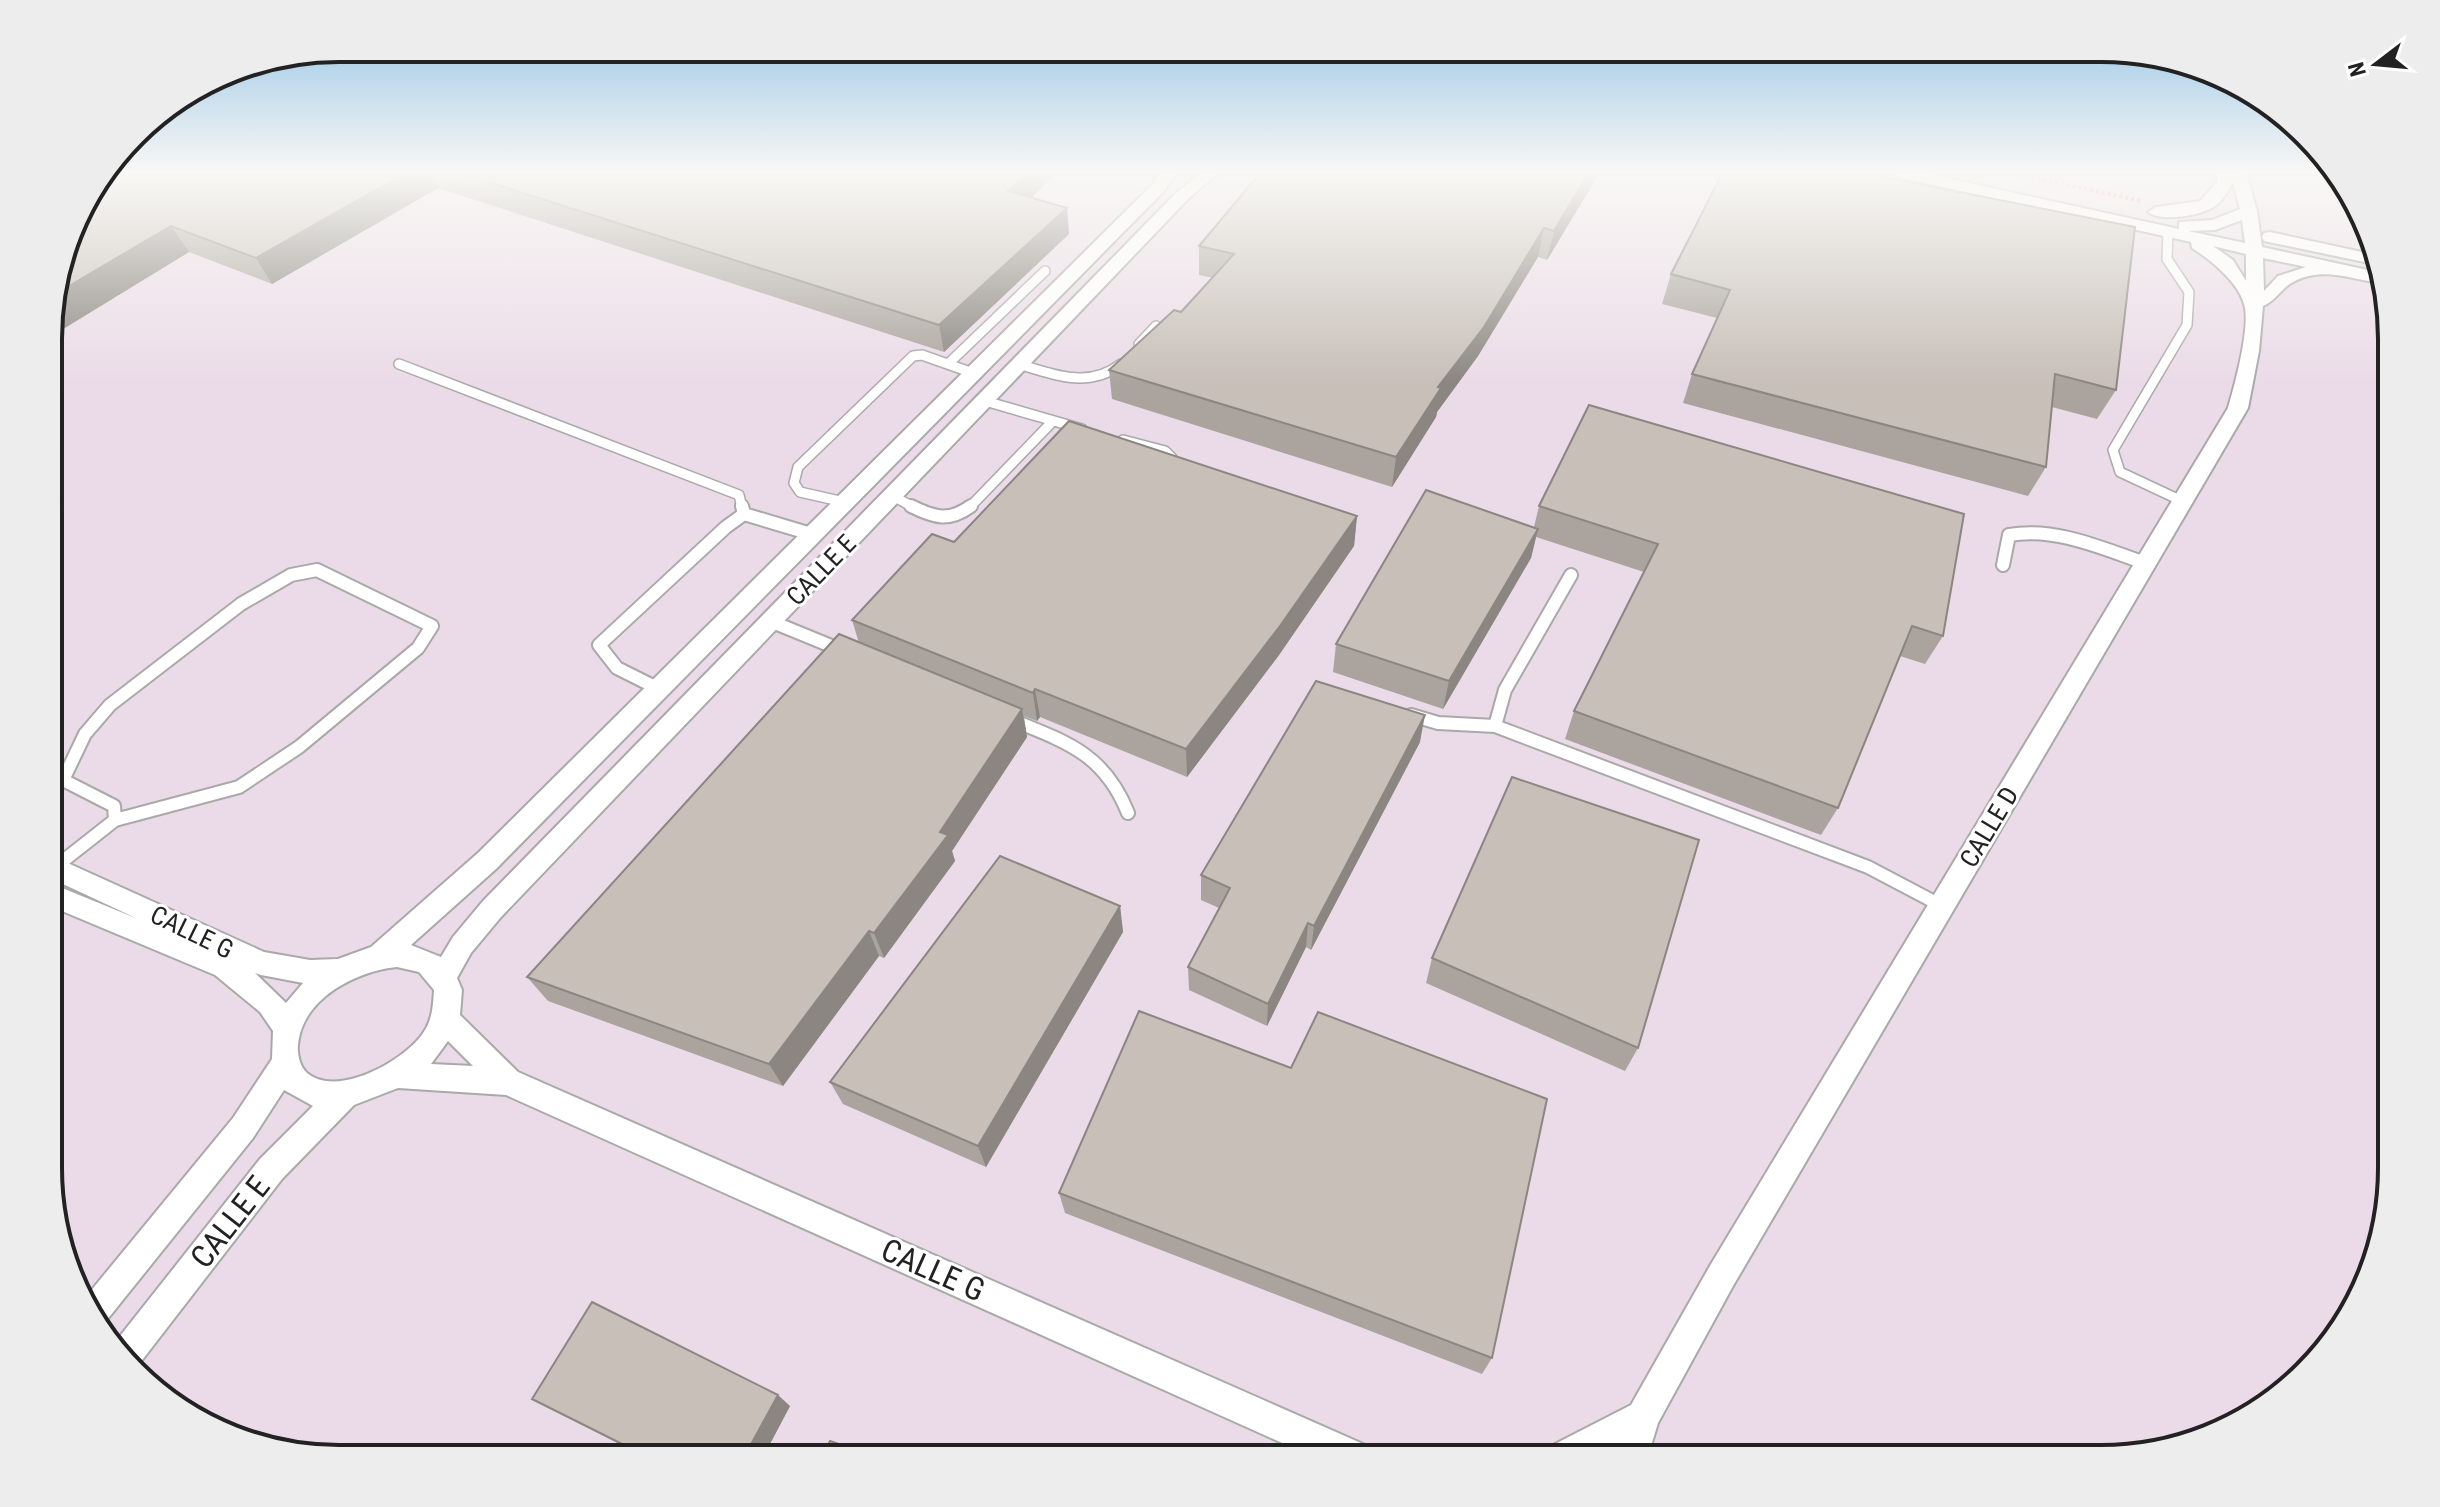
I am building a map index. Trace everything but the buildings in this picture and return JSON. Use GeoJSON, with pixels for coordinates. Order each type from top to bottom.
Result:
{"type":"FeatureCollection","features":[{"type":"Feature","properties":{"kind":"street","name":"CALLE E"},"geometry":{"type":"LineString","coordinates":[[380,956],[487,861],[1104,242]]}},
{"type":"Feature","properties":{"kind":"street","name":"CALLE E"},"geometry":{"type":"LineString","coordinates":[[443,978],[462,945],[492,909],[1137,242]]}},
{"type":"Feature","properties":{"kind":"street"},"geometry":{"type":"LineString","coordinates":[[2191,242],[2227,264],[2253,304],[2269,297],[2274,288],[2294,274],[2344,271]]}},
{"type":"Feature","properties":{"kind":"street"},"geometry":{"type":"LineString","coordinates":[[2218,242],[2371,276]]}},
{"type":"Feature","properties":{"kind":"street"},"geometry":{"type":"LineString","coordinates":[[2241,242],[2253,250],[2323,248]]}},
{"type":"Feature","properties":{"kind":"street"},"geometry":{"type":"LineString","coordinates":[[2252,242],[2253,250]]}},
{"type":"Feature","properties":{"kind":"street"},"geometry":{"type":"LineString","coordinates":[[2311,242],[2366,257]]}},
{"type":"Feature","properties":{"kind":"street","name":"CALLE D"},"geometry":{"type":"LineString","coordinates":[[1635,1444],[1643,1417],[1722,1275],[2238,408],[2251,362],[2253,250]]}},
{"type":"Feature","properties":{"kind":"street"},"geometry":{"type":"LineString","coordinates":[[2281,257],[2308,255],[2368,265]]}},
{"type":"Feature","properties":{"kind":"street","name":"CALLE G"},"geometry":{"type":"LineString","coordinates":[[62,880],[261,963],[310,972],[340,971]]}},
{"type":"Feature","properties":{"kind":"street","name":"CALLE G"},"geometry":{"type":"LineString","coordinates":[[62,881],[225,967],[270,1003],[287,1029]]}},
{"type":"Feature","properties":{"kind":"street"},"geometry":{"type":"LineString","coordinates":[[380,956],[412,956],[436,968],[443,978],[448,991],[445,1019],[427,1049],[398,1075],[362,1091],[344,1095],[305,1089],[292,1077],[285,1063],[283,1046],[287,1029],[308,996],[340,971],[380,956]]}},
{"type":"Feature","properties":{"kind":"street","name":"CALLE G"},"geometry":{"type":"LineString","coordinates":[[445,1019],[508,1082]]}},
{"type":"Feature","properties":{"kind":"street","name":"CALLE E"},"geometry":{"type":"LineString","coordinates":[[99,1305],[243,1128],[285,1063]]}},
{"type":"Feature","properties":{"kind":"street","name":"CALLE G"},"geometry":{"type":"LineString","coordinates":[[398,1075],[508,1082],[1325,1444]]}},
{"type":"Feature","properties":{"kind":"street","name":"CALLE E"},"geometry":{"type":"LineString","coordinates":[[130,1349],[271,1169],[344,1095]]}},
{"type":"Feature","properties":{"kind":"street"},"geometry":{"type":"LineString","coordinates":[[1590,1444],[1643,1417]]}},
{"type":"Feature","properties":{"kind":"lane"},"geometry":{"type":"LineString","coordinates":[[2172,242],[2167,259],[2189,292],[2187,325],[2113,450],[2120,472],[2182,501]]}},
{"type":"Feature","properties":{"kind":"lane"},"geometry":{"type":"LineString","coordinates":[[948,364],[1041,269],[1067,279]]}},
{"type":"Feature","properties":{"kind":"lane"},"geometry":{"type":"LineString","coordinates":[[1019,364],[1079,380],[1099,378],[1118,368],[1156,326]]}},
{"type":"Feature","properties":{"kind":"lane"},"geometry":{"type":"LineString","coordinates":[[844,502],[800,492],[794,483],[798,467],[913,356],[922,355],[973,373]]}},
{"type":"Feature","properties":{"kind":"lane"},"geometry":{"type":"LineString","coordinates":[[399,364],[691,474],[739,495],[744,514]]}},
{"type":"Feature","properties":{"kind":"lane"},"geometry":{"type":"LineString","coordinates":[[985,401],[1095,432]]}},
{"type":"Feature","properties":{"kind":"lane"},"geometry":{"type":"LineString","coordinates":[[893,496],[939,518],[954,518],[972,507],[1053,421]]}},
{"type":"Feature","properties":{"kind":"lane"},"geometry":{"type":"LineString","coordinates":[[1109,436],[1165,451],[1172,458],[1168,474]]}},
{"type":"Feature","properties":{"kind":"lane"},"geometry":{"type":"LineString","coordinates":[[744,514],[811,534]]}},
{"type":"Feature","properties":{"kind":"lane"},"geometry":{"type":"LineString","coordinates":[[659,689],[630,678],[607,661],[599,645],[726,527],[744,514]]}},
{"type":"Feature","properties":{"kind":"lane"},"geometry":{"type":"LineString","coordinates":[[2003,565],[2009,535],[2024,531],[2083,544],[2145,563]]}},
{"type":"Feature","properties":{"kind":"lane"},"geometry":{"type":"LineString","coordinates":[[62,773],[85,734],[110,705],[241,604],[291,575],[317,570],[432,626],[418,648],[299,747],[239,787],[115,820],[62,867]]}},
{"type":"Feature","properties":{"kind":"lane"},"geometry":{"type":"LineString","coordinates":[[1495,726],[1505,690],[1571,575]]}},
{"type":"Feature","properties":{"kind":"lane"},"geometry":{"type":"LineString","coordinates":[[770,621],[858,657]]}},
{"type":"Feature","properties":{"kind":"lane"},"geometry":{"type":"LineString","coordinates":[[1392,710],[1438,723],[1495,726],[1868,867],[1942,906]]}},
{"type":"Feature","properties":{"kind":"lane"},"geometry":{"type":"LineString","coordinates":[[991,712],[1079,748],[1094,759],[1119,785],[1128,813]]}},
{"type":"Feature","properties":{"kind":"lane"},"geometry":{"type":"LineString","coordinates":[[62,784],[114,806],[115,820]]}},
{"type":"Feature","properties":{"kind":"shaded area"},"geometry":{"type":"Polygon","coordinates":[[[80,242],[2360,242],[2369,267],[2377,321],[2377,1186],[2373,1222],[2349,1291],[2309,1351],[2284,1376],[2240,1408],[2190,1430],[2155,1440],[2119,1444],[339,1445],[285,1440],[216,1416],[156,1376],[119,1337],[91,1291],[71,1240],[64,1205],[62,339],[64,302],[80,242]]]}}]}
